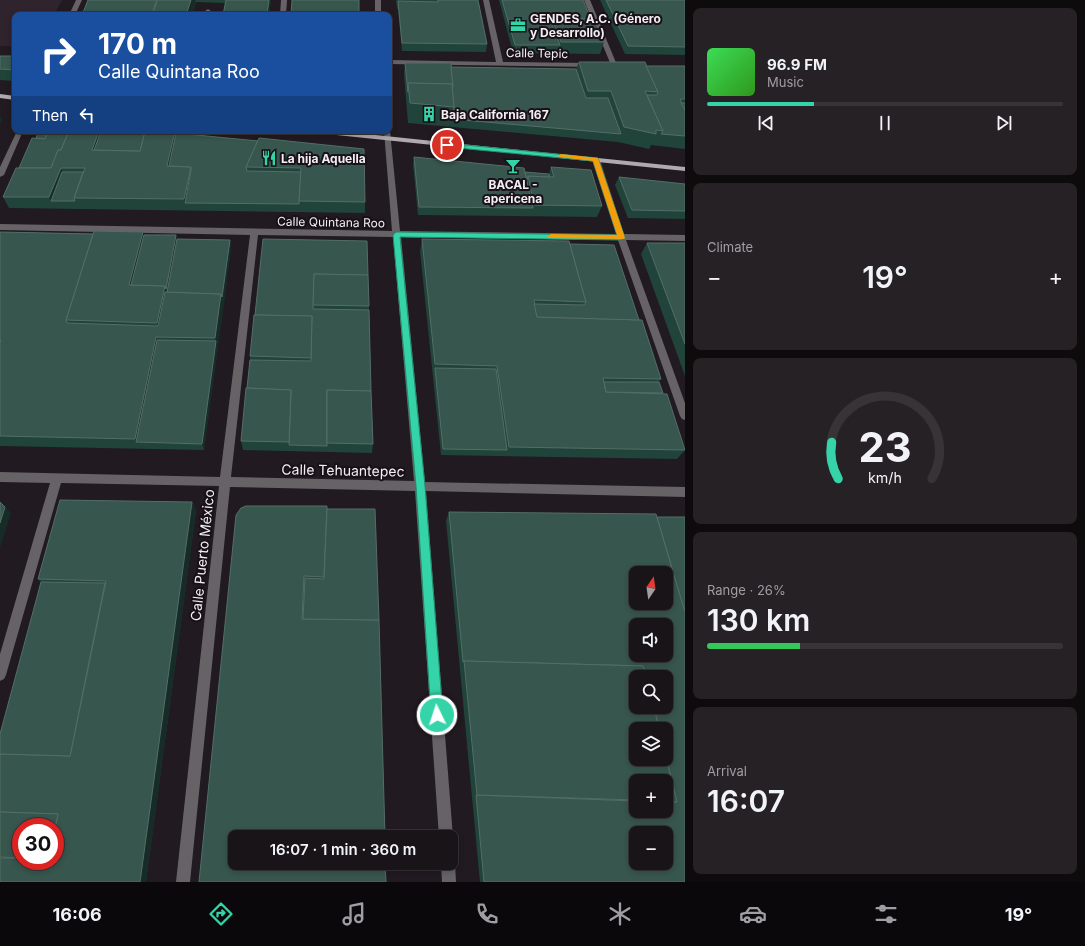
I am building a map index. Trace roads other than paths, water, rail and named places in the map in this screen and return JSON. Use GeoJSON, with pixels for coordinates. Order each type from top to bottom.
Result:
{"type":"FeatureCollection","features":[{"type":"Feature","properties":{"kind":"main road"},"geometry":{"type":"LineString","coordinates":[[0,96],[12,98]]}},
{"type":"Feature","properties":{"kind":"main road"},"geometry":{"type":"LineString","coordinates":[[370,134],[596,160],[685,168]]}},
{"type":"Feature","properties":{"kind":"street"},"geometry":{"type":"LineString","coordinates":[[73,12],[79,0]]}},
{"type":"Feature","properties":{"kind":"street"},"geometry":{"type":"LineString","coordinates":[[283,12],[284,0]]}},
{"type":"Feature","properties":{"kind":"street"},"geometry":{"type":"LineString","coordinates":[[378,0],[378,12]]}},
{"type":"Feature","properties":{"kind":"street"},"geometry":{"type":"LineString","coordinates":[[486,0],[500,64]]}},
{"type":"Feature","properties":{"kind":"street"},"geometry":{"type":"LineString","coordinates":[[587,0],[614,66]]}},
{"type":"Feature","properties":{"kind":"street","name":"Calle Tepic"},"geometry":{"type":"LineString","coordinates":[[392,62],[599,65]]}},
{"type":"Feature","properties":{"kind":"street"},"geometry":{"type":"LineString","coordinates":[[606,65],[622,66]]}},
{"type":"Feature","properties":{"kind":"street"},"geometry":{"type":"LineString","coordinates":[[0,175],[19,134]]}},
{"type":"Feature","properties":{"kind":"street"},"geometry":{"type":"LineString","coordinates":[[387,135],[420,486],[445,830]]}},
{"type":"Feature","properties":{"kind":"street"},"geometry":{"type":"LineString","coordinates":[[596,160],[621,238],[685,416]]}},
{"type":"Feature","properties":{"kind":"street","name":"Calle Quintana Roo"},"geometry":{"type":"LineString","coordinates":[[0,227],[396,235],[685,238]]}},
{"type":"Feature","properties":{"kind":"street","name":"Calle Puerto México"},"geometry":{"type":"LineString","coordinates":[[183,882],[225,482],[254,232]]}},
{"type":"Feature","properties":{"kind":"street","name":"Calle Tehuantepec"},"geometry":{"type":"LineString","coordinates":[[0,477],[685,492]]}},
{"type":"Feature","properties":{"kind":"street"},"geometry":{"type":"LineString","coordinates":[[0,675],[57,478]]}},
{"type":"Feature","properties":{"kind":"street"},"geometry":{"type":"LineString","coordinates":[[448,870],[449,882]]}},
{"type":"Feature","properties":{"kind":"place","name":"GENDES, A.C. (Género y Desarrollo)"},"geometry":{"type":"Point","coordinates":[518,25]}},
{"type":"Feature","properties":{"kind":"place","name":"Baja California 167"},"geometry":{"type":"Point","coordinates":[429,114]}},
{"type":"Feature","properties":{"kind":"place","name":"La hija Aquella"},"geometry":{"type":"Point","coordinates":[269,158]}},
{"type":"Feature","properties":{"kind":"place","name":"BACAL - apericena"},"geometry":{"type":"Point","coordinates":[513,166]}}]}
